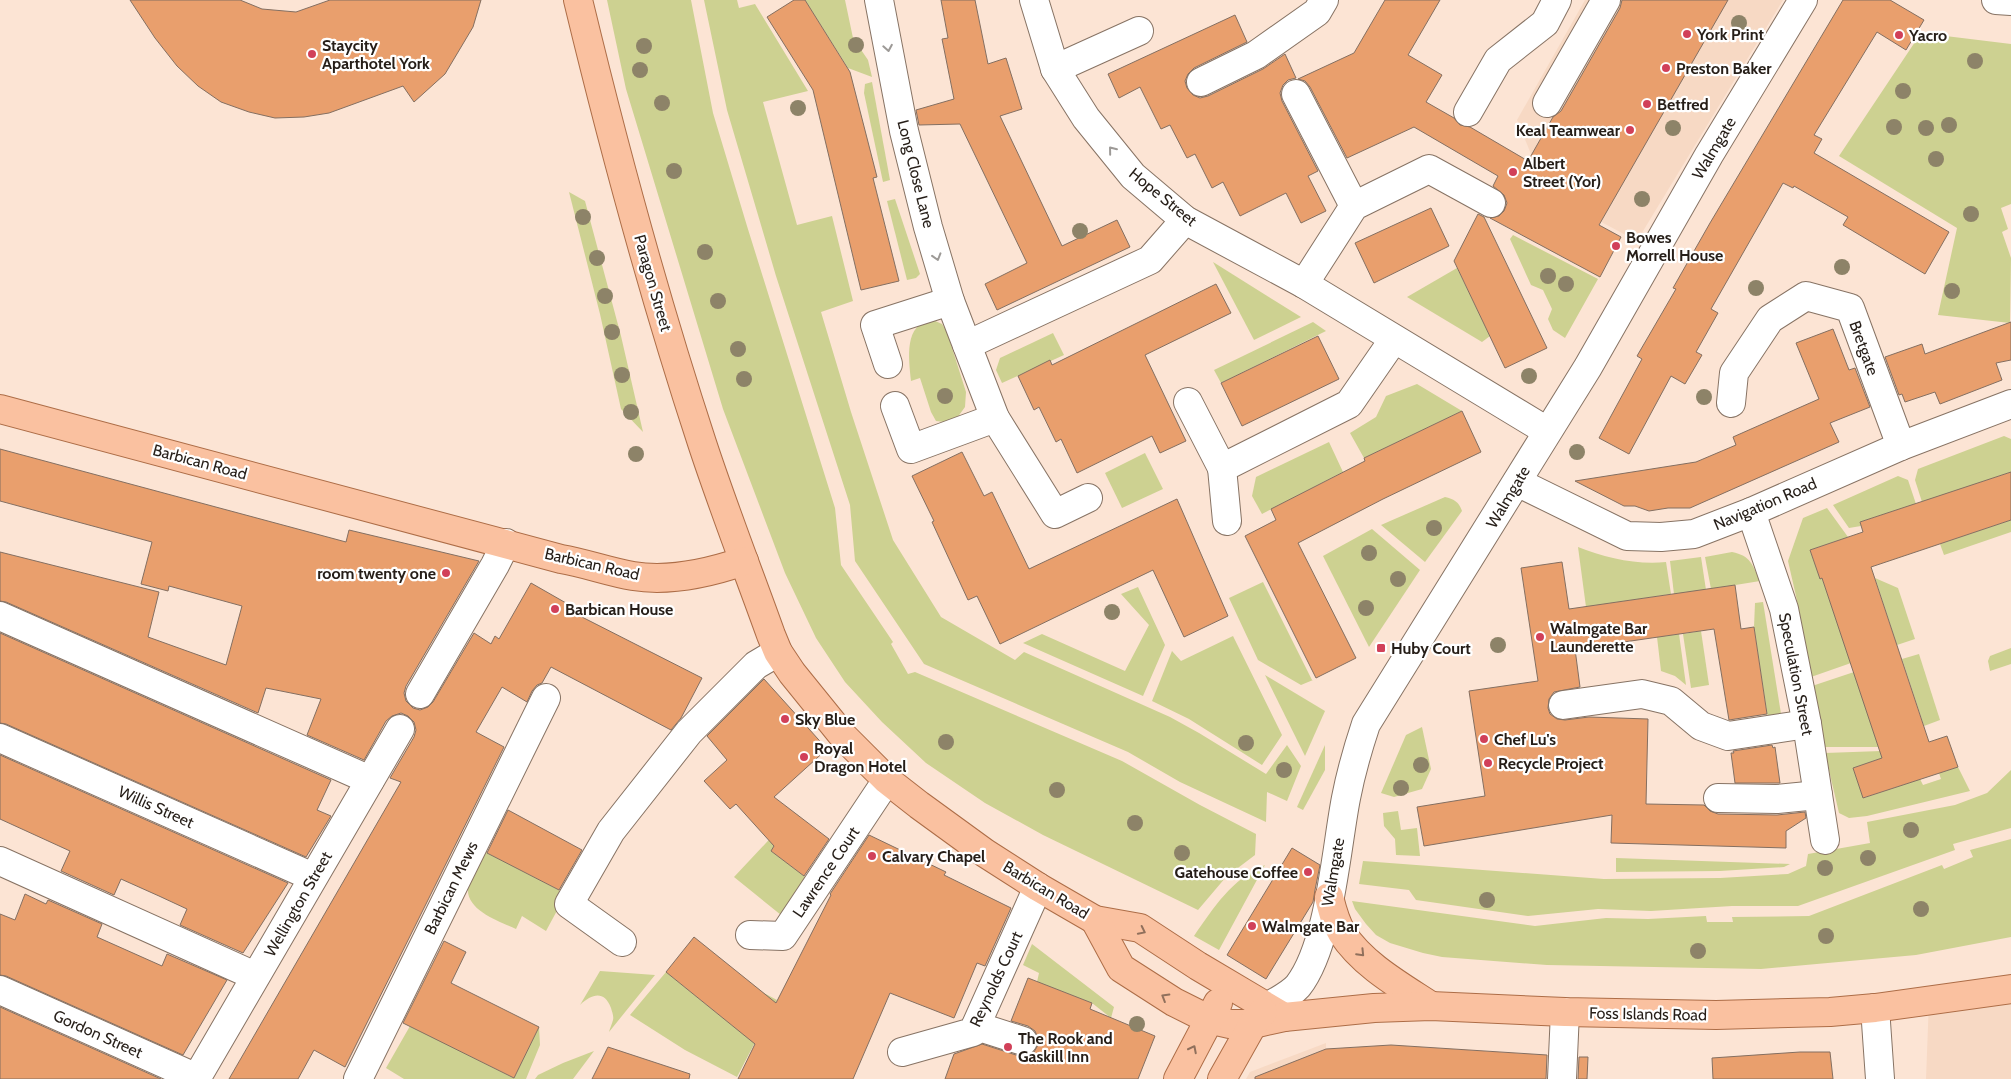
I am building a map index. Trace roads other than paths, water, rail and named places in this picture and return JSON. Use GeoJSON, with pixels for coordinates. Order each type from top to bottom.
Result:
{"type":"FeatureCollection","features":[{"type":"Feature","properties":{"kind":"main road","name":"Paragon Street"},"geometry":{"type":"LineString","coordinates":[[578,0],[611,137],[650,274],[705,451],[744,561]]}},
{"type":"Feature","properties":{"kind":"main road","name":"Barbican Road"},"geometry":{"type":"LineString","coordinates":[[0,408],[634,576],[661,577],[697,574],[721,569],[744,561],[778,652],[805,691],[843,736],[887,780],[985,853],[1038,887],[1095,920],[1140,928],[1228,985],[1268,1016]]}},
{"type":"Feature","properties":{"kind":"main road"},"geometry":{"type":"LineString","coordinates":[[1329,897],[1334,916],[1342,932],[1358,951],[1378,971],[1430,1006]]}},
{"type":"Feature","properties":{"kind":"main road","name":"Barbican Road"},"geometry":{"type":"LineString","coordinates":[[1095,920],[1121,968],[1174,1002],[1208,1019],[1230,1024],[1268,1016]]}},
{"type":"Feature","properties":{"kind":"main road"},"geometry":{"type":"LineString","coordinates":[[1178,1079],[1208,1019],[1228,985]]}},
{"type":"Feature","properties":{"kind":"main road","name":"Foss Islands Road"},"geometry":{"type":"LineString","coordinates":[[1268,1016],[1430,1006],[1565,1012],[1716,1015],[1830,1012],[1876,1008],[2011,989]]}},
{"type":"Feature","properties":{"kind":"main road"},"geometry":{"type":"LineString","coordinates":[[1222,1079],[1268,1016]]}},
{"type":"Feature","properties":{"kind":"street","name":"Long Close Lane"},"geometry":{"type":"LineString","coordinates":[[879,0],[904,131],[928,227],[950,301],[995,418],[1055,514],[1088,498]]}},
{"type":"Feature","properties":{"kind":"street","name":"Hope Street"},"geometry":{"type":"LineString","coordinates":[[1034,0],[1055,69],[1086,118],[1133,176],[1185,220],[1304,284],[1548,431]]}},
{"type":"Feature","properties":{"kind":"street"},"geometry":{"type":"LineString","coordinates":[[1201,82],[1256,55],[1317,12],[1324,0]]}},
{"type":"Feature","properties":{"kind":"street"},"geometry":{"type":"LineString","coordinates":[[1468,112],[1498,60],[1545,23],[1557,0]]}},
{"type":"Feature","properties":{"kind":"street"},"geometry":{"type":"LineString","coordinates":[[1547,103],[1606,0]]}},
{"type":"Feature","properties":{"kind":"street","name":"Walmgate"},"geometry":{"type":"LineString","coordinates":[[1268,1016],[1297,987],[1307,972],[1321,934],[1354,760],[1366,724],[1588,367],[1695,180],[1804,0]]}},
{"type":"Feature","properties":{"kind":"street"},"geometry":{"type":"LineString","coordinates":[[1996,0],[2011,2]]}},
{"type":"Feature","properties":{"kind":"street"},"geometry":{"type":"LineString","coordinates":[[1055,69],[1139,31]]}},
{"type":"Feature","properties":{"kind":"street"},"geometry":{"type":"LineString","coordinates":[[1296,94],[1354,206]]}},
{"type":"Feature","properties":{"kind":"street"},"geometry":{"type":"LineString","coordinates":[[1304,284],[1354,206],[1429,169],[1491,203]]}},
{"type":"Feature","properties":{"kind":"street"},"geometry":{"type":"LineString","coordinates":[[967,345],[1150,260],[1185,220]]}},
{"type":"Feature","properties":{"kind":"street","name":"Bretgate"},"geometry":{"type":"LineString","coordinates":[[1731,403],[1734,373],[1770,319],[1806,296],[1850,308],[1901,446]]}},
{"type":"Feature","properties":{"kind":"street"},"geometry":{"type":"LineString","coordinates":[[888,364],[876,325],[950,301]]}},
{"type":"Feature","properties":{"kind":"street"},"geometry":{"type":"LineString","coordinates":[[1222,468],[1349,404],[1394,339]]}},
{"type":"Feature","properties":{"kind":"street"},"geometry":{"type":"LineString","coordinates":[[1188,402],[1222,468],[1227,521]]}},
{"type":"Feature","properties":{"kind":"street","name":"Navigation Road"},"geometry":{"type":"LineString","coordinates":[[1518,482],[1627,536],[1661,537],[1694,534],[1750,512],[1901,446],[2011,404]]}},
{"type":"Feature","properties":{"kind":"street"},"geometry":{"type":"LineString","coordinates":[[895,406],[911,449],[995,418]]}},
{"type":"Feature","properties":{"kind":"street","name":"Speculation Street"},"geometry":{"type":"LineString","coordinates":[[1750,512],[1784,609],[1807,724],[1825,840]]}},
{"type":"Feature","properties":{"kind":"street"},"geometry":{"type":"LineString","coordinates":[[420,694],[506,543]]}},
{"type":"Feature","properties":{"kind":"street"},"geometry":{"type":"LineString","coordinates":[[0,616],[370,780]]}},
{"type":"Feature","properties":{"kind":"street"},"geometry":{"type":"LineString","coordinates":[[622,942],[569,904],[582,879],[611,831],[689,732],[756,665],[778,652]]}},
{"type":"Feature","properties":{"kind":"street"},"geometry":{"type":"LineString","coordinates":[[1563,705],[1642,694],[1671,702],[1702,726],[1728,736],[1807,724]]}},
{"type":"Feature","properties":{"kind":"street","name":"Barbican Mews"},"geometry":{"type":"LineString","coordinates":[[358,1079],[546,698]]}},
{"type":"Feature","properties":{"kind":"street","name":"Wellington Street"},"geometry":{"type":"LineString","coordinates":[[196,1079],[400,729]]}},
{"type":"Feature","properties":{"kind":"street","name":"Willis Street"},"geometry":{"type":"LineString","coordinates":[[0,738],[313,877]]}},
{"type":"Feature","properties":{"kind":"street","name":"Lawrence Court"},"geometry":{"type":"LineString","coordinates":[[750,935],[783,936],[887,780]]}},
{"type":"Feature","properties":{"kind":"street"},"geometry":{"type":"LineString","coordinates":[[1718,798],[1777,799],[1818,795]]}},
{"type":"Feature","properties":{"kind":"street"},"geometry":{"type":"LineString","coordinates":[[0,861],[256,976]]}},
{"type":"Feature","properties":{"kind":"street","name":"Reynolds Court"},"geometry":{"type":"LineString","coordinates":[[902,1052],[973,1032],[1038,887]]}},
{"type":"Feature","properties":{"kind":"street","name":"Gordon Street"},"geometry":{"type":"LineString","coordinates":[[0,990],[196,1079]]}},
{"type":"Feature","properties":{"kind":"street"},"geometry":{"type":"LineString","coordinates":[[1876,1008],[1880,1079]]}},
{"type":"Feature","properties":{"kind":"street"},"geometry":{"type":"LineString","coordinates":[[1562,1079],[1565,1012]]}},
{"type":"Feature","properties":{"kind":"street"},"geometry":{"type":"LineString","coordinates":[[976,1026],[1023,1041]]}},
{"type":"Feature","properties":{"kind":"place","name":"York Print"},"geometry":{"type":"Point","coordinates":[1687,34]}},
{"type":"Feature","properties":{"kind":"place","name":"Yacro"},"geometry":{"type":"Point","coordinates":[1899,35]}},
{"type":"Feature","properties":{"kind":"place","name":"Staycity Aparthotel York"},"geometry":{"type":"Point","coordinates":[312,54]}},
{"type":"Feature","properties":{"kind":"place","name":"Preston Baker"},"geometry":{"type":"Point","coordinates":[1666,68]}},
{"type":"Feature","properties":{"kind":"place","name":"Betfred"},"geometry":{"type":"Point","coordinates":[1647,104]}},
{"type":"Feature","properties":{"kind":"place","name":"Keal Teamwear"},"geometry":{"type":"Point","coordinates":[1630,130]}},
{"type":"Feature","properties":{"kind":"place","name":"Albert Street (Yor)"},"geometry":{"type":"Point","coordinates":[1513,172]}},
{"type":"Feature","properties":{"kind":"place","name":"Bowes Morrell House"},"geometry":{"type":"Point","coordinates":[1616,246]}},
{"type":"Feature","properties":{"kind":"place","name":"room twenty one"},"geometry":{"type":"Point","coordinates":[446,573]}},
{"type":"Feature","properties":{"kind":"place","name":"Barbican House"},"geometry":{"type":"Point","coordinates":[555,609]}},
{"type":"Feature","properties":{"kind":"place","name":"Walmgate Bar Launderette"},"geometry":{"type":"Point","coordinates":[1540,637]}},
{"type":"Feature","properties":{"kind":"place","name":"Huby Court"},"geometry":{"type":"Point","coordinates":[1381,648]}},
{"type":"Feature","properties":{"kind":"place","name":"Sky Blue"},"geometry":{"type":"Point","coordinates":[785,719]}},
{"type":"Feature","properties":{"kind":"place","name":"Chef Lu's"},"geometry":{"type":"Point","coordinates":[1484,739]}},
{"type":"Feature","properties":{"kind":"place","name":"Royal Dragon Hotel"},"geometry":{"type":"Point","coordinates":[804,757]}},
{"type":"Feature","properties":{"kind":"place","name":"Recycle Project"},"geometry":{"type":"Point","coordinates":[1488,763]}},
{"type":"Feature","properties":{"kind":"place","name":"Calvary Chapel"},"geometry":{"type":"Point","coordinates":[872,856]}},
{"type":"Feature","properties":{"kind":"place","name":"Gatehouse Coffee"},"geometry":{"type":"Point","coordinates":[1308,872]}},
{"type":"Feature","properties":{"kind":"place","name":"Walmgate Bar"},"geometry":{"type":"Point","coordinates":[1252,926]}},
{"type":"Feature","properties":{"kind":"place","name":"The Rook and Gaskill Inn"},"geometry":{"type":"Point","coordinates":[1008,1047]}}]}
